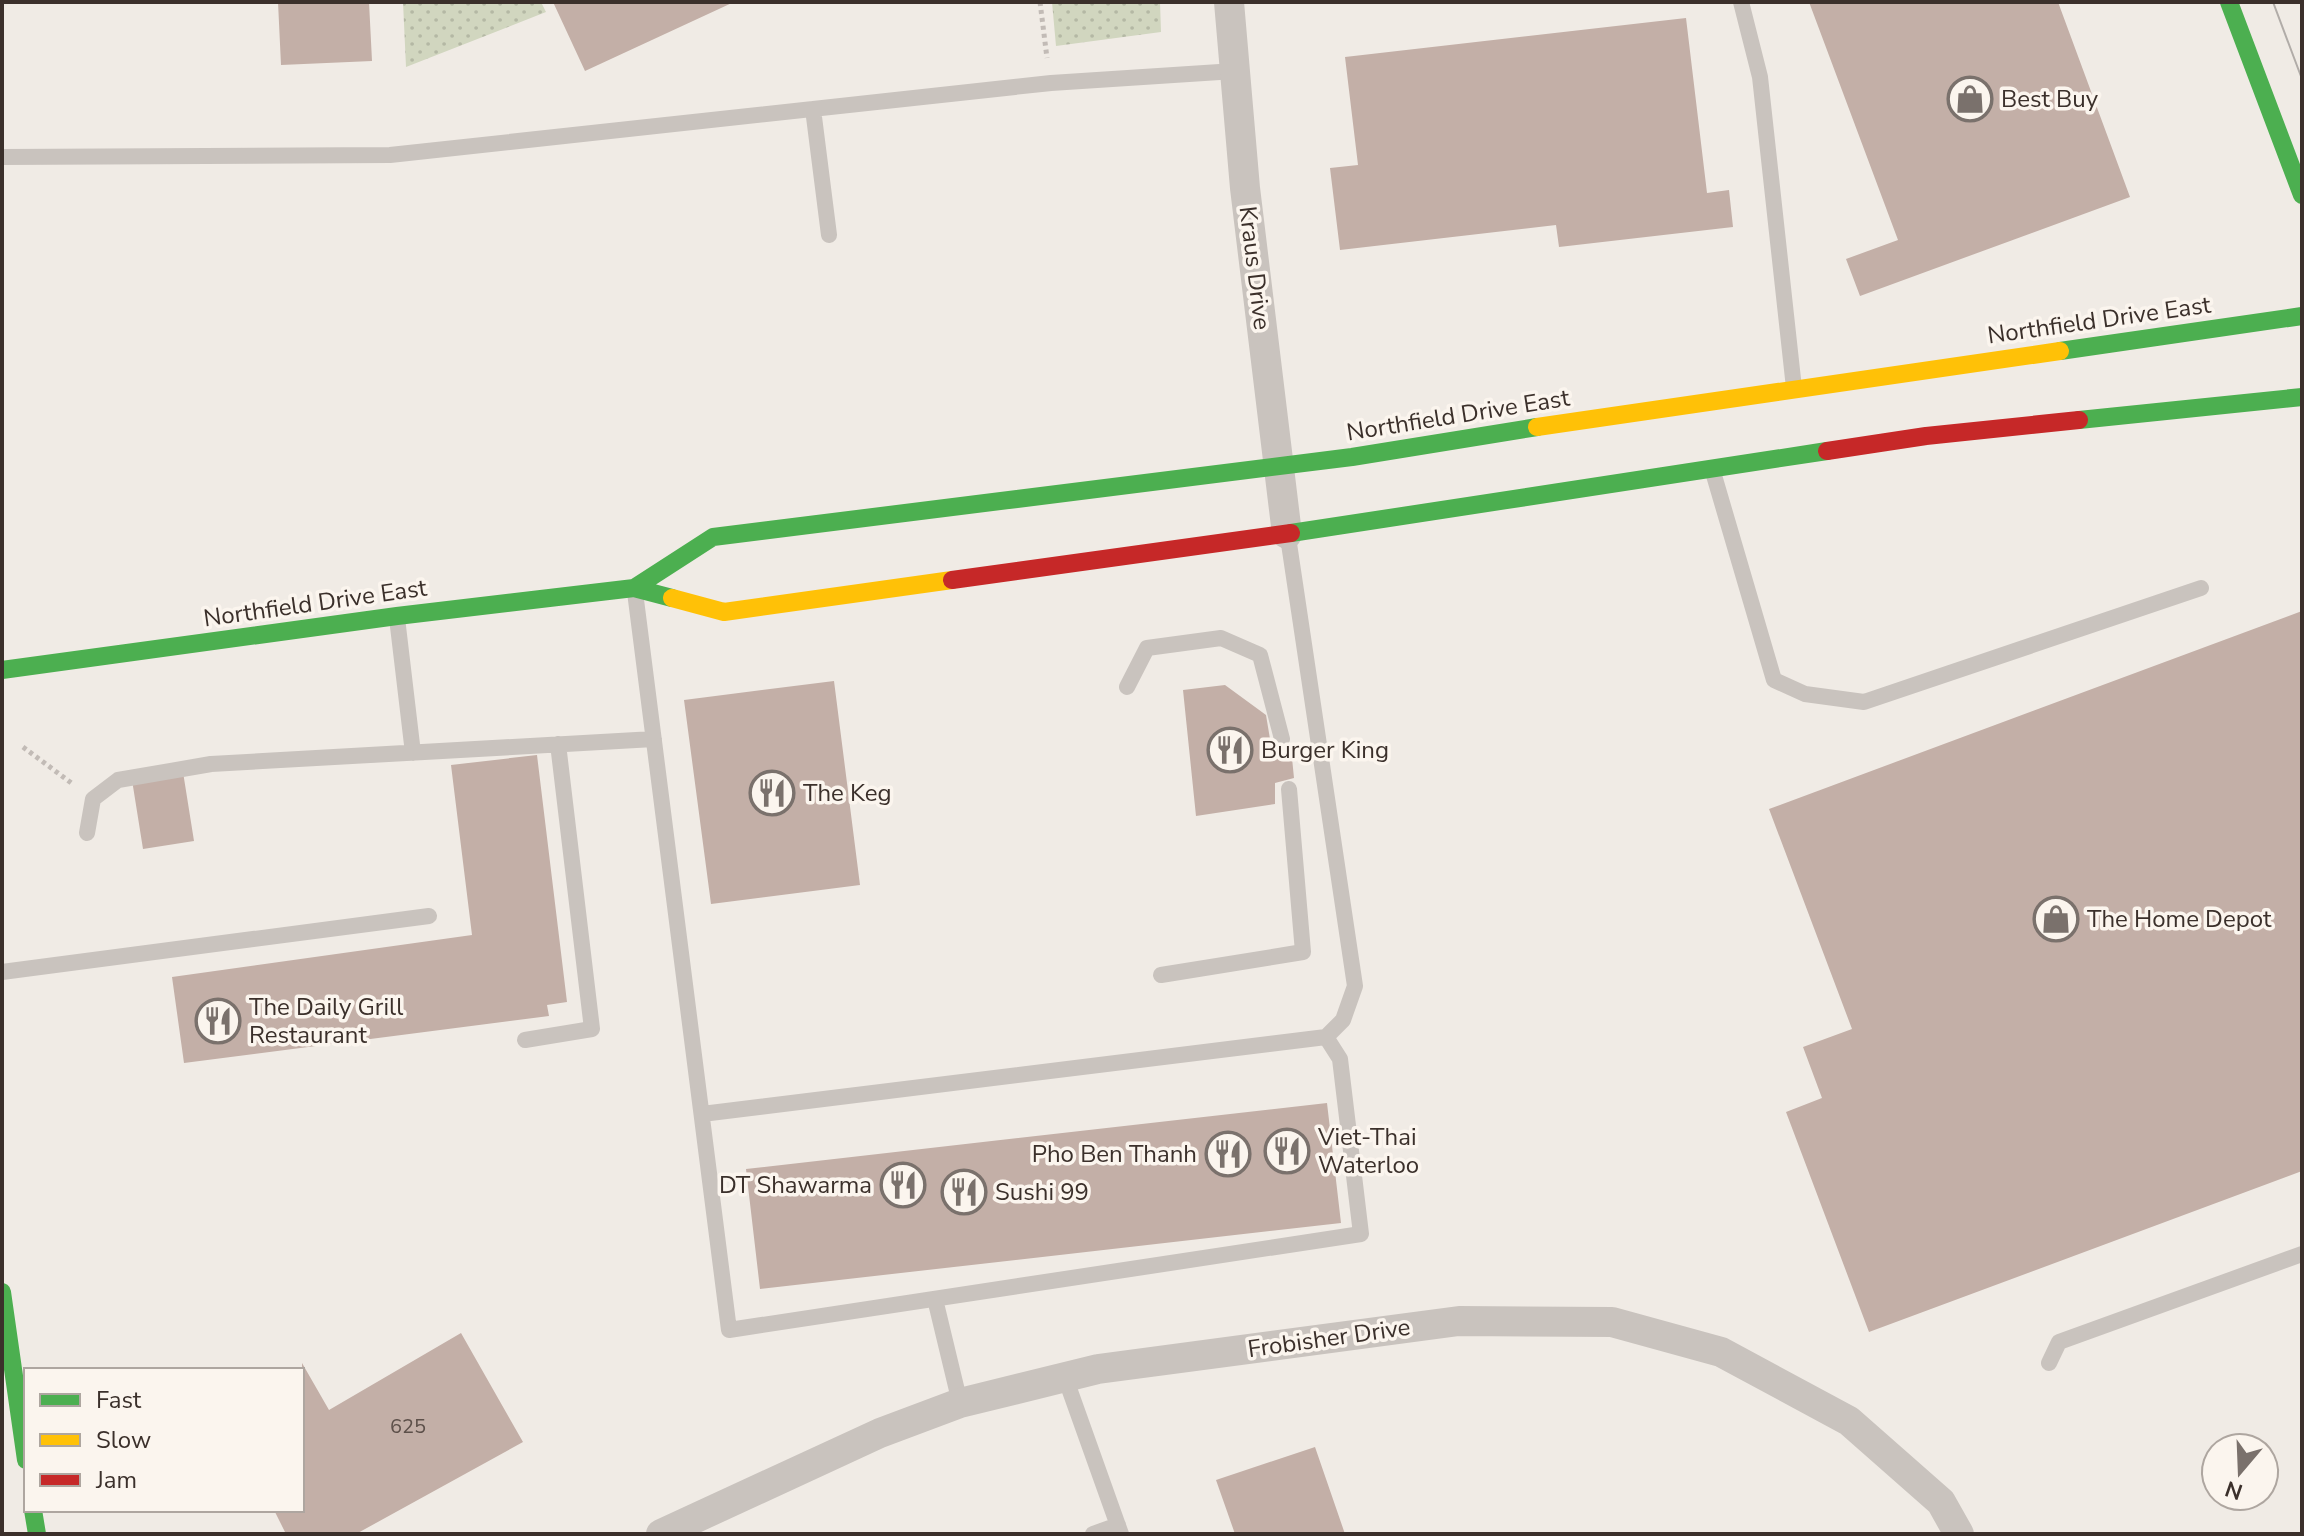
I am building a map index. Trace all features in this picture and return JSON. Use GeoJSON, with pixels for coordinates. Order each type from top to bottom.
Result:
{"type":"FeatureCollection","features":[{"type":"Feature","properties":{"kind":"main road"},"geometry":{"type":"LineString","coordinates":[[2229,2],[2302,195]]}},
{"type":"Feature","properties":{"kind":"main road","name":"Northfield Drive East"},"geometry":{"type":"LineString","coordinates":[[634,588],[713,537],[1277,466],[2302,316]]}},
{"type":"Feature","properties":{"kind":"main road","name":"Northfield Drive East"},"geometry":{"type":"LineString","coordinates":[[2,670],[397,616],[634,588],[724,612],[1287,534],[1926,436],[2302,397]]}},
{"type":"Feature","properties":{"kind":"main road"},"geometry":{"type":"LineString","coordinates":[[2,1292],[24,1446]]}},
{"type":"Feature","properties":{"kind":"main road"},"geometry":{"type":"LineString","coordinates":[[33,1512],[37,1534]]}},
{"type":"Feature","properties":{"kind":"street","name":"Kraus Drive"},"geometry":{"type":"LineString","coordinates":[[1229,2],[1245,188],[1287,534]]}},
{"type":"Feature","properties":{"kind":"street","name":"Frobisher Drive"},"geometry":{"type":"LineString","coordinates":[[661,1534],[880,1433],[960,1403],[1098,1369],[1459,1321],[1612,1322],[1721,1352],[1849,1421],[1941,1502],[1959,1534]]}},
{"type":"Feature","properties":{"kind":"lane"},"geometry":{"type":"LineString","coordinates":[[1741,2],[1760,77],[1794,389]]}},
{"type":"Feature","properties":{"kind":"lane"},"geometry":{"type":"LineString","coordinates":[[2,157],[390,155],[1051,83],[1235,71]]}},
{"type":"Feature","properties":{"kind":"lane"},"geometry":{"type":"LineString","coordinates":[[813,109],[829,235]]}},
{"type":"Feature","properties":{"kind":"lane"},"geometry":{"type":"LineString","coordinates":[[1713,470],[1774,680],[1805,694],[1864,702],[2201,588]]}},
{"type":"Feature","properties":{"kind":"lane"},"geometry":{"type":"LineString","coordinates":[[702,1114],[1326,1037],[1343,1020],[1355,986],[1287,534]]}},
{"type":"Feature","properties":{"kind":"lane"},"geometry":{"type":"LineString","coordinates":[[634,588],[729,1330],[1361,1234],[1340,1059],[1326,1037]]}},
{"type":"Feature","properties":{"kind":"lane"},"geometry":{"type":"LineString","coordinates":[[397,616],[413,753]]}},
{"type":"Feature","properties":{"kind":"lane"},"geometry":{"type":"LineString","coordinates":[[1127,687],[1147,648],[1221,638],[1260,655],[1282,739]]}},
{"type":"Feature","properties":{"kind":"lane"},"geometry":{"type":"LineString","coordinates":[[87,833],[93,799],[118,780],[211,764],[654,739]]}},
{"type":"Feature","properties":{"kind":"lane"},"geometry":{"type":"LineString","coordinates":[[525,1040],[592,1029],[558,744]]}},
{"type":"Feature","properties":{"kind":"lane"},"geometry":{"type":"LineString","coordinates":[[1161,975],[1303,952],[1289,789]]}},
{"type":"Feature","properties":{"kind":"lane"},"geometry":{"type":"LineString","coordinates":[[2,972],[429,916]]}},
{"type":"Feature","properties":{"kind":"lane"},"geometry":{"type":"LineString","coordinates":[[2049,1363],[2059,1342],[2302,1254]]}},
{"type":"Feature","properties":{"kind":"lane"},"geometry":{"type":"LineString","coordinates":[[935,1299],[960,1403]]}},
{"type":"Feature","properties":{"kind":"lane"},"geometry":{"type":"LineString","coordinates":[[1065,1377],[1119,1530],[1093,1534]]}},
{"type":"Feature","properties":{"kind":"path"},"geometry":{"type":"LineString","coordinates":[[1040,2],[1051,83]]}},
{"type":"Feature","properties":{"kind":"path"},"geometry":{"type":"LineString","coordinates":[[23,747],[93,799]]}},
{"type":"Feature","properties":{"kind":"green space"},"geometry":{"type":"Polygon","coordinates":[[[403,2],[541,2],[546,12],[406,67],[403,2]]]}},
{"type":"Feature","properties":{"kind":"green space"},"geometry":{"type":"Polygon","coordinates":[[[1052,2],[1160,2],[1161,32],[1056,46],[1052,2]]]}},
{"type":"Feature","properties":{"kind":"building"},"geometry":{"type":"Polygon","coordinates":[[[278,2],[369,2],[372,61],[281,65],[278,2]]]}},
{"type":"Feature","properties":{"kind":"building"},"geometry":{"type":"Polygon","coordinates":[[[553,2],[734,2],[585,71],[553,2]]]}},
{"type":"Feature","properties":{"kind":"building","name":"Best Buy"},"geometry":{"type":"Polygon","coordinates":[[[1809,2],[2058,2],[2130,197],[1860,296],[1846,259],[1898,240],[1809,2]]]}},
{"type":"Feature","properties":{"kind":"building"},"geometry":{"type":"Polygon","coordinates":[[[1686,18],[1707,193],[1729,190],[1733,227],[1559,247],[1556,225],[1340,250],[1330,168],[1358,165],[1345,57],[1686,18]]]}},
{"type":"Feature","properties":{"kind":"building","name":"The Home Depot"},"geometry":{"type":"Polygon","coordinates":[[[2302,611],[2302,1171],[1869,1332],[1786,1112],[1822,1098],[1803,1047],[1852,1029],[1769,809],[2302,611]]]}},
{"type":"Feature","properties":{"kind":"building","name":"The Keg"},"geometry":{"type":"Polygon","coordinates":[[[834,681],[860,885],[711,904],[684,700],[834,681]]]}},
{"type":"Feature","properties":{"kind":"building","name":"Burger King"},"geometry":{"type":"Polygon","coordinates":[[[1225,685],[1266,715],[1272,751],[1291,748],[1294,778],[1275,783],[1275,804],[1196,816],[1183,690],[1225,685]]]}},
{"type":"Feature","properties":{"kind":"building"},"geometry":{"type":"Polygon","coordinates":[[[537,755],[567,1002],[547,1005],[549,1016],[184,1063],[172,977],[472,935],[451,765],[537,755]]]}},
{"type":"Feature","properties":{"kind":"building"},"geometry":{"type":"Polygon","coordinates":[[[183,772],[194,841],[143,849],[132,780],[183,772]]]}},
{"type":"Feature","properties":{"kind":"building"},"geometry":{"type":"Polygon","coordinates":[[[1327,1103],[1341,1223],[760,1289],[746,1169],[1327,1103]]]}},
{"type":"Feature","properties":{"kind":"building"},"geometry":{"type":"Polygon","coordinates":[[[461,1333],[523,1442],[356,1534],[286,1534],[275,1512],[304,1512],[302,1363],[329,1410],[461,1333]]]}},
{"type":"Feature","properties":{"kind":"building"},"geometry":{"type":"Polygon","coordinates":[[[1315,1447],[1345,1534],[1235,1534],[1216,1480],[1315,1447]]]}},
{"type":"Feature","properties":{"kind":"tram line"},"geometry":{"type":"LineString","coordinates":[[2273,2],[2302,79]]}},
{"type":"Feature","properties":{"kind":"traffic: fast"},"geometry":{"type":"LineString","coordinates":[[2229,2],[2302,195]]}},
{"type":"Feature","properties":{"kind":"traffic: fast"},"geometry":{"type":"LineString","coordinates":[[2060,351],[2302,316]]}},
{"type":"Feature","properties":{"kind":"traffic: fast"},"geometry":{"type":"LineString","coordinates":[[2079,420],[2302,397]]}},
{"type":"Feature","properties":{"kind":"traffic: fast"},"geometry":{"type":"LineString","coordinates":[[634,588],[713,537],[1352,457],[1537,427]]}},
{"type":"Feature","properties":{"kind":"traffic: fast"},"geometry":{"type":"LineString","coordinates":[[1291,533],[1827,451]]}},
{"type":"Feature","properties":{"kind":"traffic: fast"},"geometry":{"type":"LineString","coordinates":[[2,670],[397,616],[634,588],[672,598]]}},
{"type":"Feature","properties":{"kind":"traffic: fast"},"geometry":{"type":"LineString","coordinates":[[2,1292],[24,1446]]}},
{"type":"Feature","properties":{"kind":"traffic: fast"},"geometry":{"type":"LineString","coordinates":[[33,1512],[37,1534]]}},
{"type":"Feature","properties":{"kind":"traffic: slow"},"geometry":{"type":"LineString","coordinates":[[1537,427],[2060,351]]}},
{"type":"Feature","properties":{"kind":"traffic: slow"},"geometry":{"type":"LineString","coordinates":[[672,598],[724,612],[952,580]]}},
{"type":"Feature","properties":{"kind":"traffic: jam"},"geometry":{"type":"LineString","coordinates":[[1827,451],[1926,436],[2079,420]]}},
{"type":"Feature","properties":{"kind":"traffic: jam"},"geometry":{"type":"LineString","coordinates":[[952,580],[1291,533]]}},
{"type":"Feature","properties":{"kind":"place","name":"Best Buy"},"geometry":{"type":"Point","coordinates":[1970,99]}},
{"type":"Feature","properties":{"kind":"place","name":"Burger King"},"geometry":{"type":"Point","coordinates":[1230,750]}},
{"type":"Feature","properties":{"kind":"place","name":"The Keg"},"geometry":{"type":"Point","coordinates":[772,793]}},
{"type":"Feature","properties":{"kind":"place","name":"The Home Depot"},"geometry":{"type":"Point","coordinates":[2056,919]}},
{"type":"Feature","properties":{"kind":"place","name":"The Daily Grill Restaurant"},"geometry":{"type":"Point","coordinates":[218,1021]}},
{"type":"Feature","properties":{"kind":"place","name":"Viet-Thai Waterloo"},"geometry":{"type":"Point","coordinates":[1287,1151]}},
{"type":"Feature","properties":{"kind":"place","name":"Pho Ben Thanh"},"geometry":{"type":"Point","coordinates":[1228,1154]}},
{"type":"Feature","properties":{"kind":"place","name":"DT Shawarma"},"geometry":{"type":"Point","coordinates":[903,1185]}},
{"type":"Feature","properties":{"kind":"place","name":"Sushi 99"},"geometry":{"type":"Point","coordinates":[964,1192]}}]}
